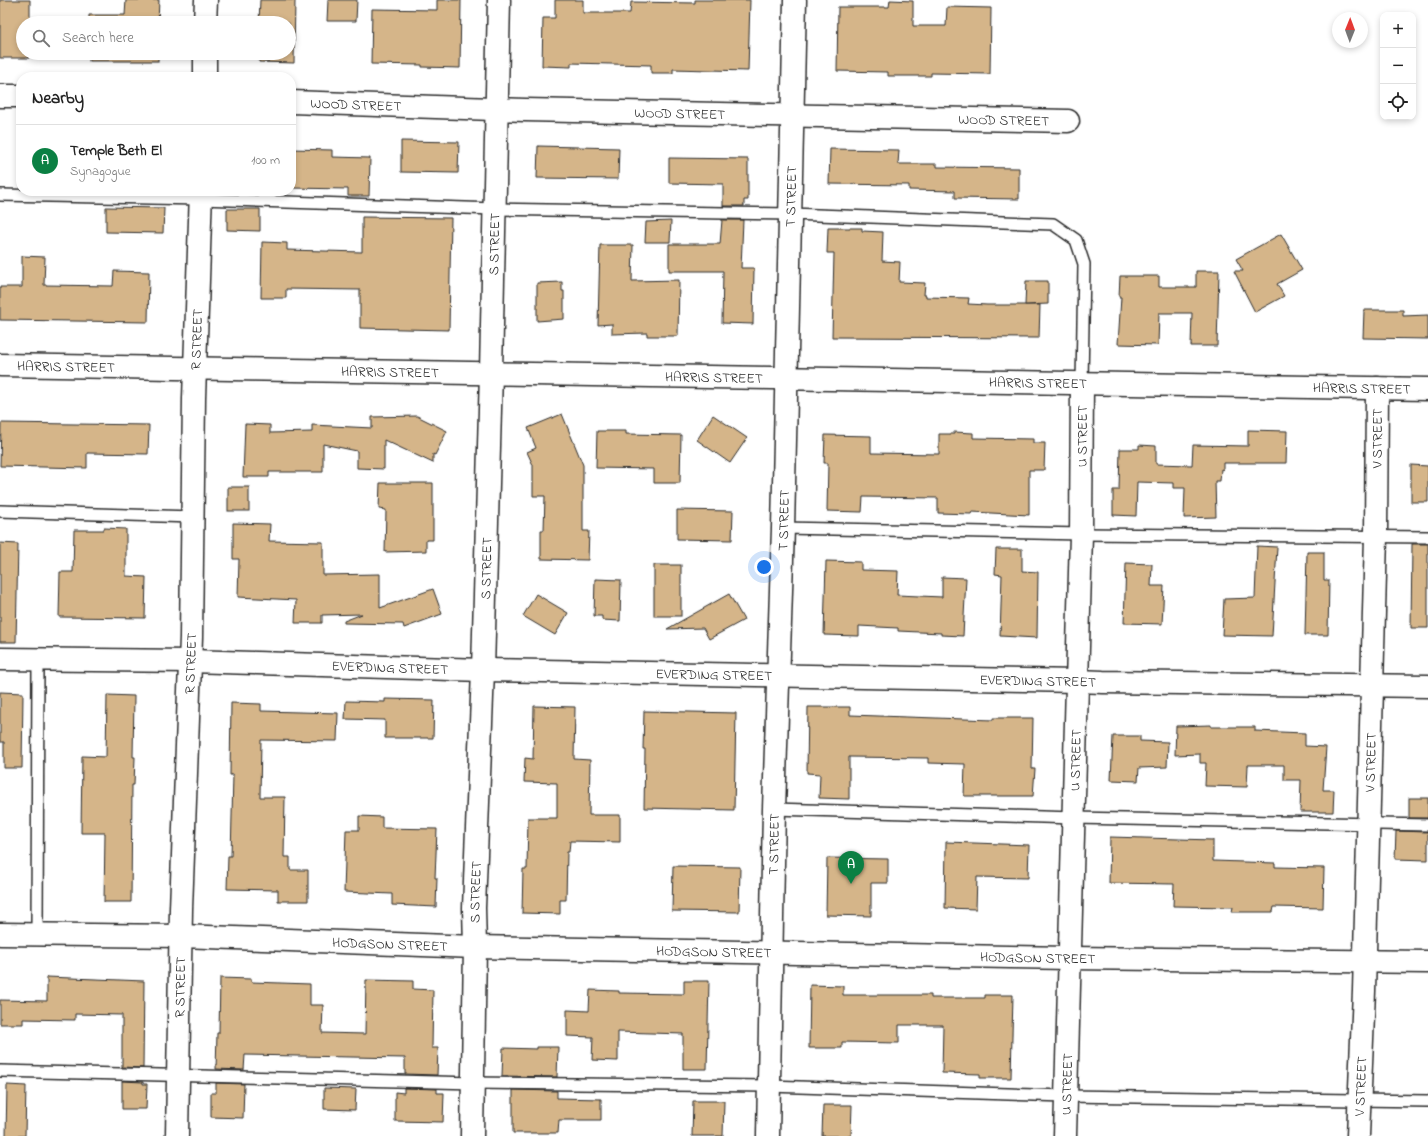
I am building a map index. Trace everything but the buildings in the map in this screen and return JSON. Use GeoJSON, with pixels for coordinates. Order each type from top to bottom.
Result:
{"type":"FeatureCollection","features":[{"type":"Feature","properties":{"kind":"street"},"geometry":{"type":"LineString","coordinates":[[205,16],[206,0]]}},
{"type":"Feature","properties":{"kind":"street","name":"S STREET"},"geometry":{"type":"LineString","coordinates":[[472,1136],[474,1083],[474,908],[483,670],[499,0]]}},
{"type":"Feature","properties":{"kind":"street","name":"T STREET"},"geometry":{"type":"LineString","coordinates":[[768,1136],[774,809],[783,528],[795,0]]}},
{"type":"Feature","properties":{"kind":"street"},"geometry":{"type":"LineString","coordinates":[[205,60],[205,72]]}},
{"type":"Feature","properties":{"kind":"street"},"geometry":{"type":"LineString","coordinates":[[0,96],[16,96]]}},
{"type":"Feature","properties":{"kind":"street","name":"WOOD STREET"},"geometry":{"type":"LineString","coordinates":[[296,102],[525,110],[1068,121]]}},
{"type":"Feature","properties":{"kind":"street","name":"R STREET"},"geometry":{"type":"LineString","coordinates":[[177,1136],[181,936],[190,661],[195,368],[200,196]]}},
{"type":"Feature","properties":{"kind":"street","name":"HARRIS STREET"},"geometry":{"type":"LineString","coordinates":[[0,365],[1428,388]]}},
{"type":"Feature","properties":{"kind":"street","name":"U STREET"},"geometry":{"type":"LineString","coordinates":[[1065,1136],[1081,534],[1082,383]]}},
{"type":"Feature","properties":{"kind":"street","name":"V STREET"},"geometry":{"type":"LineString","coordinates":[[1358,1136],[1365,961],[1376,536],[1377,388]]}},
{"type":"Feature","properties":{"kind":"street","name":"EVERDING STREET"},"geometry":{"type":"LineString","coordinates":[[0,659],[190,661],[483,670],[778,676],[1428,686]]}},
{"type":"Feature","properties":{"kind":"street","name":"HODGSON STREET"},"geometry":{"type":"LineString","coordinates":[[0,934],[181,936],[475,947],[1069,958],[1428,962]]}},
{"type":"Feature","properties":{"kind":"lane"},"geometry":{"type":"LineString","coordinates":[[0,194],[16,194]]}},
{"type":"Feature","properties":{"kind":"lane"},"geometry":{"type":"LineString","coordinates":[[221,196],[494,209],[791,214],[1053,224],[1076,240],[1084,264],[1082,383]]}},
{"type":"Feature","properties":{"kind":"lane"},"geometry":{"type":"LineString","coordinates":[[0,511],[193,517]]}},
{"type":"Feature","properties":{"kind":"lane"},"geometry":{"type":"LineString","coordinates":[[783,528],[1081,534],[1428,537]]}},
{"type":"Feature","properties":{"kind":"lane"},"geometry":{"type":"LineString","coordinates":[[38,660],[38,935]]}},
{"type":"Feature","properties":{"kind":"lane"},"geometry":{"type":"LineString","coordinates":[[774,809],[1074,818],[1428,825]]}},
{"type":"Feature","properties":{"kind":"lane"},"geometry":{"type":"LineString","coordinates":[[0,1071],[474,1083],[769,1086],[1065,1096],[1428,1101]]}},
{"type":"Feature","properties":{"kind":"place","name":"Temple Beth El"},"geometry":{"type":"Point","coordinates":[851,884]}}]}
